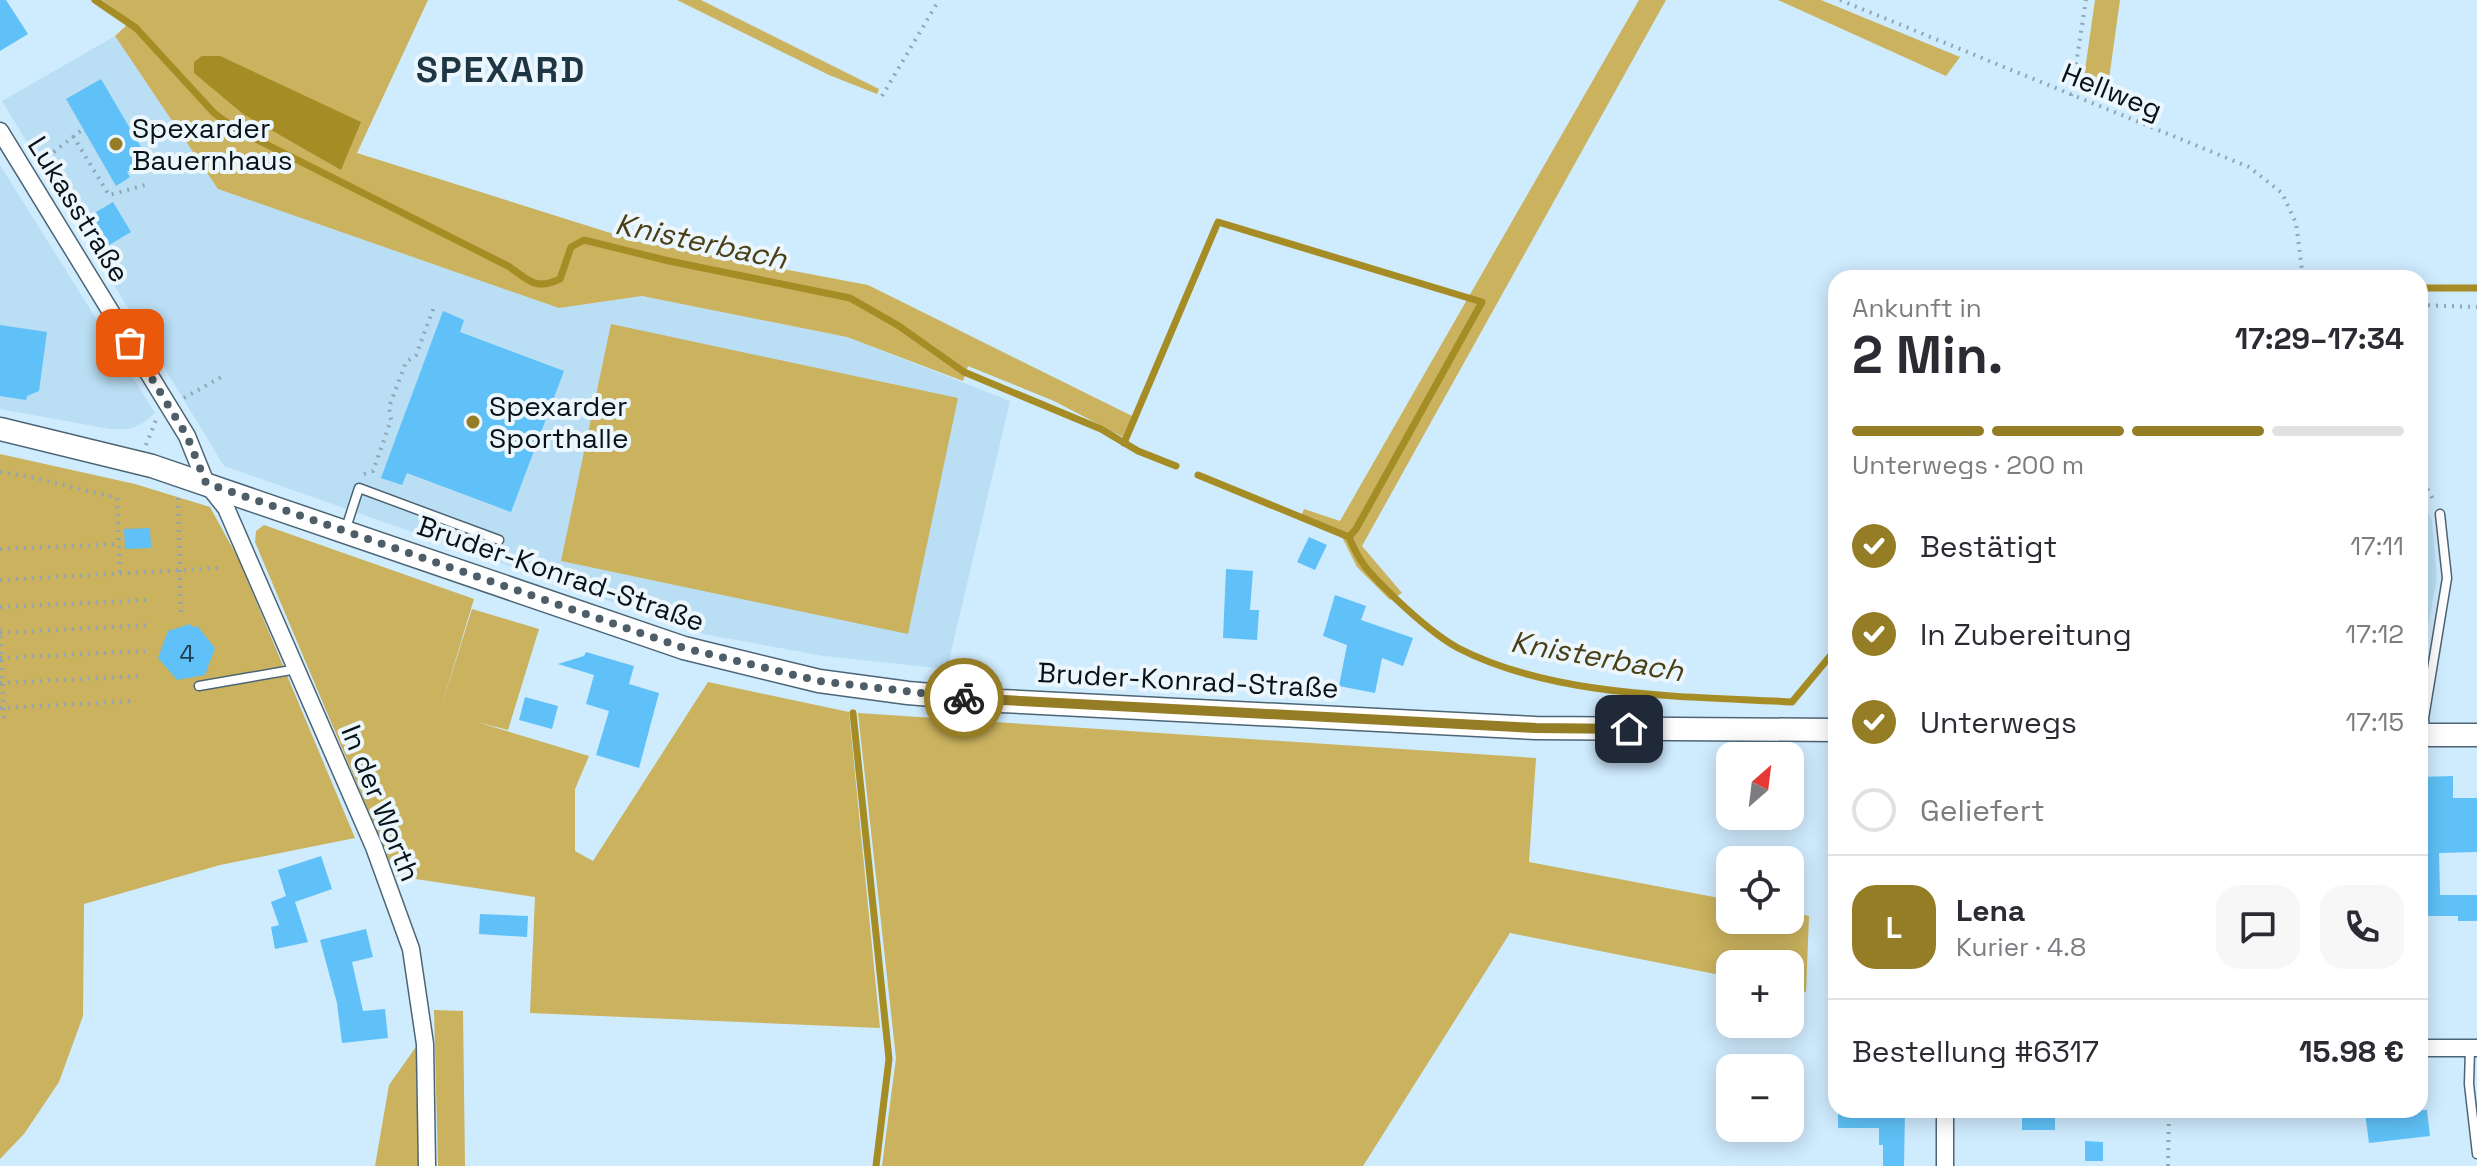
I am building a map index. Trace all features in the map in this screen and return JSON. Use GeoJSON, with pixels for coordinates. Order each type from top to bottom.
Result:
{"type":"FeatureCollection","features":[{"type":"Feature","properties":{"kind":"street","name":"Lukasstraße"},"geometry":{"type":"LineString","coordinates":[[0,131],[187,436],[206,483]]}},
{"type":"Feature","properties":{"kind":"street","name":"Bruder-Konrad-Straße"},"geometry":{"type":"LineString","coordinates":[[0,429],[152,466],[684,648],[819,681],[1001,701],[1536,728],[1828,730]]}},
{"type":"Feature","properties":{"kind":"street","name":"In der Worth"},"geometry":{"type":"LineString","coordinates":[[206,483],[226,508],[297,669],[374,847],[411,949],[425,1044],[427,1166]]}},
{"type":"Feature","properties":{"kind":"street"},"geometry":{"type":"LineString","coordinates":[[2428,735],[2477,735]]}},
{"type":"Feature","properties":{"kind":"street"},"geometry":{"type":"LineString","coordinates":[[2428,1048],[2474,1048]]}},
{"type":"Feature","properties":{"kind":"street"},"geometry":{"type":"LineString","coordinates":[[1945,1118],[1945,1166]]}},
{"type":"Feature","properties":{"kind":"lane"},"geometry":{"type":"LineString","coordinates":[[345,531],[359,488],[499,540]]}},
{"type":"Feature","properties":{"kind":"lane"},"geometry":{"type":"LineString","coordinates":[[2428,694],[2447,578],[2440,514]]}},
{"type":"Feature","properties":{"kind":"lane"},"geometry":{"type":"LineString","coordinates":[[199,686],[297,669]]}},
{"type":"Feature","properties":{"kind":"lane"},"geometry":{"type":"LineString","coordinates":[[2474,1048],[2469,1084],[2477,1154]]}},
{"type":"Feature","properties":{"kind":"path"},"geometry":{"type":"LineString","coordinates":[[882,96],[939,0]]}},
{"type":"Feature","properties":{"kind":"path","name":"Hellweg"},"geometry":{"type":"LineString","coordinates":[[1840,0],[2249,167],[2282,193],[2296,223],[2302,270]]}},
{"type":"Feature","properties":{"kind":"path"},"geometry":{"type":"LineString","coordinates":[[2071,96],[2086,0]]}},
{"type":"Feature","properties":{"kind":"path"},"geometry":{"type":"LineString","coordinates":[[46,158],[83,129]]}},
{"type":"Feature","properties":{"kind":"path"},"geometry":{"type":"LineString","coordinates":[[73,136],[109,195],[149,184]]}},
{"type":"Feature","properties":{"kind":"path"},"geometry":{"type":"LineString","coordinates":[[364,474],[373,471],[391,420],[389,407],[406,362],[416,355],[435,304]]}},
{"type":"Feature","properties":{"kind":"path"},"geometry":{"type":"LineString","coordinates":[[2428,305],[2477,307]]}},
{"type":"Feature","properties":{"kind":"path"},"geometry":{"type":"LineString","coordinates":[[192,393],[225,375]]}},
{"type":"Feature","properties":{"kind":"path"},"geometry":{"type":"LineString","coordinates":[[145,447],[159,412],[169,406]]}},
{"type":"Feature","properties":{"kind":"path"},"geometry":{"type":"LineString","coordinates":[[0,472],[117,498],[120,574]]}},
{"type":"Feature","properties":{"kind":"path"},"geometry":{"type":"LineString","coordinates":[[2428,491],[2440,514]]}},
{"type":"Feature","properties":{"kind":"path"},"geometry":{"type":"LineString","coordinates":[[178,492],[181,615]]}},
{"type":"Feature","properties":{"kind":"path"},"geometry":{"type":"LineString","coordinates":[[0,549],[119,544]]}},
{"type":"Feature","properties":{"kind":"path"},"geometry":{"type":"LineString","coordinates":[[0,580],[219,568]]}},
{"type":"Feature","properties":{"kind":"path"},"geometry":{"type":"LineString","coordinates":[[0,607],[152,600]]}},
{"type":"Feature","properties":{"kind":"path"},"geometry":{"type":"LineString","coordinates":[[4,721],[0,631],[149,625]]}},
{"type":"Feature","properties":{"kind":"path"},"geometry":{"type":"LineString","coordinates":[[1,658],[145,651]]}},
{"type":"Feature","properties":{"kind":"path"},"geometry":{"type":"LineString","coordinates":[[1,683],[144,676]]}},
{"type":"Feature","properties":{"kind":"path"},"geometry":{"type":"LineString","coordinates":[[2,708],[136,701]]}},
{"type":"Feature","properties":{"kind":"path"},"geometry":{"type":"LineString","coordinates":[[2168,1166],[2169,1118]]}},
{"type":"Feature","properties":{"kind":"shaded area"},"geometry":{"type":"Polygon","coordinates":[[[102,0],[428,0],[357,153],[636,241],[868,285],[1132,416],[1123,437],[1054,401],[968,366],[963,381],[847,337],[642,296],[559,308],[218,189],[115,36],[131,21],[102,0]]]}},
{"type":"Feature","properties":{"kind":"shaded area"},"geometry":{"type":"Polygon","coordinates":[[[677,0],[701,0],[879,89],[877,94],[829,75],[677,0]]]}},
{"type":"Feature","properties":{"kind":"shaded area"},"geometry":{"type":"Polygon","coordinates":[[[1639,0],[1666,0],[1362,546],[1402,593],[1390,600],[1357,567],[1340,533],[1300,519],[1304,509],[1340,521],[1639,0]]]}},
{"type":"Feature","properties":{"kind":"shaded area"},"geometry":{"type":"Polygon","coordinates":[[[1778,0],[1821,0],[1960,57],[1946,76],[1778,0]]]}},
{"type":"Feature","properties":{"kind":"shaded area"},"geometry":{"type":"Polygon","coordinates":[[[2095,0],[2120,0],[2108,86],[2084,77],[2095,0]]]}},
{"type":"Feature","properties":{"kind":"shaded area"},"geometry":{"type":"Polygon","coordinates":[[[115,36],[219,189],[559,308],[642,296],[847,337],[1010,401],[947,669],[824,656],[703,634],[224,466],[2,101],[115,36]]]}},
{"type":"Feature","properties":{"kind":"shaded area"},"geometry":{"type":"Polygon","coordinates":[[[202,56],[220,56],[361,122],[341,170],[243,114],[194,73],[194,62],[202,56]]]}},
{"type":"Feature","properties":{"kind":"shaded area"},"geometry":{"type":"Polygon","coordinates":[[[0,165],[155,413],[143,423],[130,429],[110,429],[0,409],[0,165]]]}},
{"type":"Feature","properties":{"kind":"shaded area"},"geometry":{"type":"Polygon","coordinates":[[[611,324],[958,398],[908,634],[561,561],[611,324]]]}},
{"type":"Feature","properties":{"kind":"shaded area"},"geometry":{"type":"Polygon","coordinates":[[[0,454],[135,484],[210,507],[238,558],[355,838],[220,865],[84,904],[83,1016],[59,1082],[24,1134],[0,1159],[0,454]]]}},
{"type":"Feature","properties":{"kind":"shaded area"},"geometry":{"type":"Polygon","coordinates":[[[2428,512],[2432,520],[2437,579],[2428,625],[2428,512]]]}},
{"type":"Feature","properties":{"kind":"shaded area"},"geometry":{"type":"Polygon","coordinates":[[[264,525],[474,599],[440,711],[472,609],[539,629],[508,730],[477,722],[589,756],[575,789],[575,851],[593,861],[708,682],[849,712],[880,1028],[530,1013],[535,897],[396,876],[255,542],[256,531],[264,525]]]}},
{"type":"Feature","properties":{"kind":"shaded area"},"geometry":{"type":"Polygon","coordinates":[[[858,713],[1536,758],[1529,862],[1716,897],[1716,934],[1804,934],[1804,915],[1809,916],[1806,992],[1804,950],[1716,950],[1716,974],[1510,933],[1363,1166],[882,1166],[896,1058],[858,713]]]}},
{"type":"Feature","properties":{"kind":"shaded area"},"geometry":{"type":"Polygon","coordinates":[[[434,1010],[463,1011],[465,1166],[438,1166],[434,1010]]]}},
{"type":"Feature","properties":{"kind":"shaded area"},"geometry":{"type":"Polygon","coordinates":[[[416,1047],[418,1166],[375,1166],[389,1085],[416,1047]]]}},
{"type":"Feature","properties":{"kind":"building"},"geometry":{"type":"Polygon","coordinates":[[[0,0],[6,0],[28,34],[0,51],[0,0]]]}},
{"type":"Feature","properties":{"kind":"building","name":"Spexarder Bauernhaus"},"geometry":{"type":"Polygon","coordinates":[[[101,79],[148,159],[127,172],[130,177],[116,186],[66,99],[101,79]]]}},
{"type":"Feature","properties":{"kind":"building"},"geometry":{"type":"Polygon","coordinates":[[[113,202],[131,232],[104,248],[86,218],[113,202]]]}},
{"type":"Feature","properties":{"kind":"building","name":"Spexarder Sporthalle"},"geometry":{"type":"Polygon","coordinates":[[[443,311],[464,320],[460,332],[564,371],[511,512],[407,473],[402,485],[381,478],[443,311]]]}},
{"type":"Feature","properties":{"kind":"building"},"geometry":{"type":"Polygon","coordinates":[[[0,325],[47,332],[39,391],[27,396],[26,400],[0,396],[0,325]]]}},
{"type":"Feature","properties":{"kind":"building"},"geometry":{"type":"Polygon","coordinates":[[[150,528],[151,548],[125,549],[124,529],[150,528]]]}},
{"type":"Feature","properties":{"kind":"building"},"geometry":{"type":"Polygon","coordinates":[[[1309,537],[1327,545],[1315,570],[1297,562],[1309,537]]]}},
{"type":"Feature","properties":{"kind":"building"},"geometry":{"type":"Polygon","coordinates":[[[1226,569],[1253,571],[1250,610],[1259,610],[1257,640],[1223,638],[1226,569]]]}},
{"type":"Feature","properties":{"kind":"building"},"geometry":{"type":"Polygon","coordinates":[[[1335,595],[1366,606],[1361,620],[1413,638],[1403,666],[1382,658],[1375,693],[1339,686],[1347,645],[1323,636],[1335,595]]]}},
{"type":"Feature","properties":{"kind":"building"},"geometry":{"type":"Polygon","coordinates":[[[190,624],[197,626],[215,648],[205,675],[177,680],[158,658],[168,631],[190,624]]]}},
{"type":"Feature","properties":{"kind":"building"},"geometry":{"type":"Polygon","coordinates":[[[586,652],[634,666],[629,684],[659,693],[639,768],[596,755],[609,711],[586,704],[594,675],[558,664],[584,656],[586,652]]]}},
{"type":"Feature","properties":{"kind":"building"},"geometry":{"type":"Polygon","coordinates":[[[525,697],[558,706],[552,729],[519,720],[525,697]]]}},
{"type":"Feature","properties":{"kind":"building"},"geometry":{"type":"Polygon","coordinates":[[[2453,776],[2453,798],[2477,798],[2477,852],[2439,853],[2440,895],[2477,895],[2477,921],[2458,921],[2458,916],[2428,916],[2428,777],[2453,776]]]}},
{"type":"Feature","properties":{"kind":"building"},"geometry":{"type":"Polygon","coordinates":[[[321,856],[332,889],[295,902],[308,942],[275,949],[271,927],[279,925],[271,902],[286,896],[278,870],[321,856]]]}},
{"type":"Feature","properties":{"kind":"building"},"geometry":{"type":"Polygon","coordinates":[[[480,914],[528,916],[527,937],[479,934],[480,914]]]}},
{"type":"Feature","properties":{"kind":"building"},"geometry":{"type":"Polygon","coordinates":[[[366,929],[373,957],[352,962],[363,1011],[385,1009],[388,1038],[342,1043],[337,1003],[320,940],[366,929]]]}},
{"type":"Feature","properties":{"kind":"building"},"geometry":{"type":"Polygon","coordinates":[[[1838,1118],[1905,1118],[1904,1166],[1883,1166],[1879,1128],[1838,1128],[1838,1118]]]}},
{"type":"Feature","properties":{"kind":"building"},"geometry":{"type":"Polygon","coordinates":[[[2022,1118],[2055,1118],[2055,1130],[2022,1130],[2022,1118]]]}},
{"type":"Feature","properties":{"kind":"building"},"geometry":{"type":"Polygon","coordinates":[[[2366,1118],[2428,1118],[2430,1136],[2369,1143],[2366,1118]]]}},
{"type":"Feature","properties":{"kind":"building"},"geometry":{"type":"Polygon","coordinates":[[[2085,1141],[2103,1142],[2103,1161],[2085,1161],[2085,1141]]]}},
{"type":"Feature","properties":{"kind":"waterway","name":"Knisterbach"},"geometry":{"type":"LineString","coordinates":[[95,0],[136,28],[214,113],[236,129],[508,266],[532,282],[544,284],[560,279],[571,247],[584,240],[669,261],[850,298],[899,326],[964,372],[1101,429],[1138,451],[1176,466]]}},
{"type":"Feature","properties":{"kind":"waterway"},"geometry":{"type":"LineString","coordinates":[[1124,443],[1218,222],[1482,302],[1349,537]]}},
{"type":"Feature","properties":{"kind":"waterway","name":"Knisterbach"},"geometry":{"type":"LineString","coordinates":[[2428,288],[2477,288]]}},
{"type":"Feature","properties":{"kind":"waterway","name":"Knisterbach"},"geometry":{"type":"LineString","coordinates":[[1198,475],[1349,537],[1358,556],[1374,577],[1433,632],[1458,648],[1536,677],[1621,692],[1792,702],[1828,659]]}},
{"type":"Feature","properties":{"kind":"waterway"},"geometry":{"type":"LineString","coordinates":[[853,713],[889,1059],[876,1166]]}},
{"type":"Feature","properties":{"kind":"way so far"},"geometry":{"type":"LineString","coordinates":[[130,343],[187,436],[206,483],[684,648],[819,681],[964,698]]}},
{"type":"Feature","properties":{"kind":"place","name":"Spexarder Bauernhaus"},"geometry":{"type":"Point","coordinates":[116,144]}},
{"type":"Feature","properties":{"kind":"place","name":"Spexarder Sporthalle"},"geometry":{"type":"Point","coordinates":[473,422]}},
{"type":"Feature","properties":{"kind":"district","name":"SPEXARD"},"geometry":{"type":"Point","coordinates":[501,70]}},
{"type":"Feature","properties":{"kind":"route"},"geometry":{"type":"LineString","coordinates":[[964,698],[1536,728],[1629,729]]}}]}
